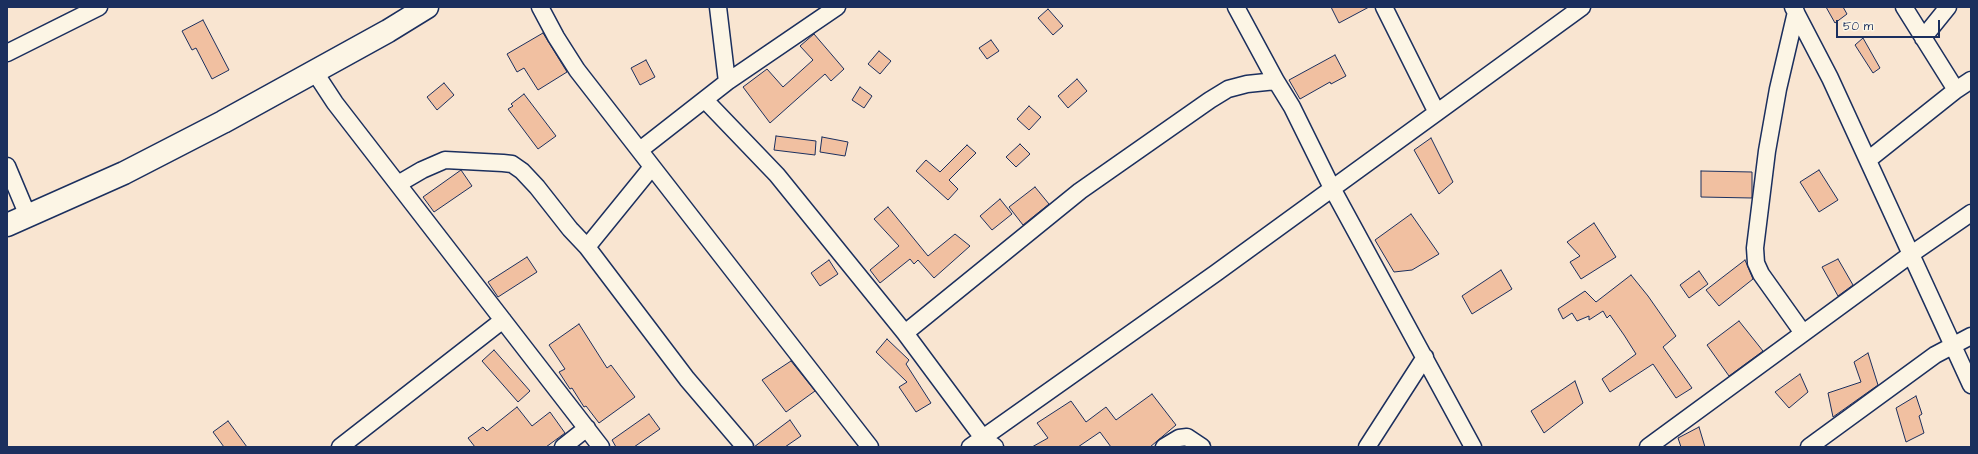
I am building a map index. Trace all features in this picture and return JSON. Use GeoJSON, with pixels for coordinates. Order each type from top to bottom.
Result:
{"type":"FeatureCollection","features":[{"type":"Feature","properties":{"kind":"main road"},"geometry":{"type":"LineString","coordinates":[[7,225],[124,173],[223,122],[388,31],[426,7]]}},
{"type":"Feature","properties":{"kind":"street"},"geometry":{"type":"LineString","coordinates":[[7,53],[98,7]]}},
{"type":"Feature","properties":{"kind":"street"},"geometry":{"type":"LineString","coordinates":[[540,7],[556,37],[577,70],[652,167],[701,227],[870,447]]}},
{"type":"Feature","properties":{"kind":"street"},"geometry":{"type":"LineString","coordinates":[[718,7],[727,82]]}},
{"type":"Feature","properties":{"kind":"street"},"geometry":{"type":"LineString","coordinates":[[640,150],[727,82],[837,7]]}},
{"type":"Feature","properties":{"kind":"street"},"geometry":{"type":"LineString","coordinates":[[1236,7],[1276,81],[1292,107],[1332,188],[1473,447]]}},
{"type":"Feature","properties":{"kind":"street"},"geometry":{"type":"LineString","coordinates":[[1384,7],[1436,111]]}},
{"type":"Feature","properties":{"kind":"street"},"geometry":{"type":"LineString","coordinates":[[970,447],[989,442],[1436,111],[1582,7]]}},
{"type":"Feature","properties":{"kind":"street"},"geometry":{"type":"LineString","coordinates":[[1904,7],[1956,90]]}},
{"type":"Feature","properties":{"kind":"street"},"geometry":{"type":"LineString","coordinates":[[1923,38],[1948,7]]}},
{"type":"Feature","properties":{"kind":"street"},"geometry":{"type":"LineString","coordinates":[[1794,10],[1830,78],[1971,385]]}},
{"type":"Feature","properties":{"kind":"street"},"geometry":{"type":"LineString","coordinates":[[1794,10],[1767,151],[1755,248],[1756,263],[1761,274],[1803,333]]}},
{"type":"Feature","properties":{"kind":"street"},"geometry":{"type":"LineString","coordinates":[[314,71],[335,103],[601,447]]}},
{"type":"Feature","properties":{"kind":"street"},"geometry":{"type":"LineString","coordinates":[[1868,160],[1956,90],[1971,80]]}},
{"type":"Feature","properties":{"kind":"street"},"geometry":{"type":"LineString","coordinates":[[905,332],[1080,192],[1203,104],[1228,89],[1248,84],[1276,81]]}},
{"type":"Feature","properties":{"kind":"street"},"geometry":{"type":"LineString","coordinates":[[705,100],[777,175],[905,332],[989,442]]}},
{"type":"Feature","properties":{"kind":"street"},"geometry":{"type":"LineString","coordinates":[[398,184],[422,170],[445,160],[512,164],[538,187],[570,229],[587,247],[687,379],[745,447]]}},
{"type":"Feature","properties":{"kind":"street"},"geometry":{"type":"LineString","coordinates":[[7,166],[28,216]]}},
{"type":"Feature","properties":{"kind":"street"},"geometry":{"type":"LineString","coordinates":[[587,247],[652,167]]}},
{"type":"Feature","properties":{"kind":"street"},"geometry":{"type":"LineString","coordinates":[[1648,447],[1910,255],[1971,213]]}},
{"type":"Feature","properties":{"kind":"street"},"geometry":{"type":"LineString","coordinates":[[340,447],[503,320]]}},
{"type":"Feature","properties":{"kind":"street"},"geometry":{"type":"LineString","coordinates":[[1809,447],[1922,363],[1952,345],[1971,336]]}},
{"type":"Feature","properties":{"kind":"street"},"geometry":{"type":"LineString","coordinates":[[1367,447],[1425,357]]}},
{"type":"Feature","properties":{"kind":"street"},"geometry":{"type":"LineString","coordinates":[[562,447],[587,428]]}},
{"type":"Feature","properties":{"kind":"street"},"geometry":{"type":"LineString","coordinates":[[1164,447],[1178,438],[1187,436],[1202,447]]}},
{"type":"Feature","properties":{"kind":"building"},"geometry":{"type":"Polygon","coordinates":[[[1331,7],[1369,7],[1339,23],[1331,7]]]}},
{"type":"Feature","properties":{"kind":"building"},"geometry":{"type":"Polygon","coordinates":[[[1826,7],[1843,7],[1847,14],[1835,23],[1826,7]]]}},
{"type":"Feature","properties":{"kind":"building"},"geometry":{"type":"Polygon","coordinates":[[[1048,9],[1063,26],[1053,35],[1038,18],[1048,9]]]}},
{"type":"Feature","properties":{"kind":"building"},"geometry":{"type":"Polygon","coordinates":[[[203,20],[229,70],[212,79],[196,48],[192,50],[182,31],[203,20]]]}},
{"type":"Feature","properties":{"kind":"building"},"geometry":{"type":"Polygon","coordinates":[[[543,33],[567,72],[538,90],[524,68],[517,72],[507,54],[543,33]]]}},
{"type":"Feature","properties":{"kind":"building"},"geometry":{"type":"Polygon","coordinates":[[[814,34],[844,69],[831,81],[825,74],[770,123],[743,87],[767,69],[783,87],[813,60],[800,46],[814,34]]]}},
{"type":"Feature","properties":{"kind":"building"},"geometry":{"type":"Polygon","coordinates":[[[1863,38],[1880,68],[1873,73],[1855,45],[1863,38]]]}},
{"type":"Feature","properties":{"kind":"building"},"geometry":{"type":"Polygon","coordinates":[[[991,40],[999,51],[987,59],[979,48],[991,40]]]}},
{"type":"Feature","properties":{"kind":"building"},"geometry":{"type":"Polygon","coordinates":[[[879,51],[891,61],[880,74],[868,64],[879,51]]]}},
{"type":"Feature","properties":{"kind":"building"},"geometry":{"type":"Polygon","coordinates":[[[1335,55],[1346,76],[1331,84],[1330,82],[1300,99],[1289,80],[1335,55]]]}},
{"type":"Feature","properties":{"kind":"building"},"geometry":{"type":"Polygon","coordinates":[[[646,60],[655,77],[640,85],[631,68],[646,60]]]}},
{"type":"Feature","properties":{"kind":"building"},"geometry":{"type":"Polygon","coordinates":[[[1077,79],[1087,91],[1068,108],[1058,96],[1077,79]]]}},
{"type":"Feature","properties":{"kind":"building"},"geometry":{"type":"Polygon","coordinates":[[[444,83],[454,95],[437,110],[427,97],[444,83]]]}},
{"type":"Feature","properties":{"kind":"building"},"geometry":{"type":"Polygon","coordinates":[[[860,87],[872,96],[864,108],[852,100],[860,87]]]}},
{"type":"Feature","properties":{"kind":"building"},"geometry":{"type":"Polygon","coordinates":[[[524,94],[556,136],[538,149],[508,109],[513,106],[511,104],[524,94]]]}},
{"type":"Feature","properties":{"kind":"building"},"geometry":{"type":"Polygon","coordinates":[[[1029,106],[1041,117],[1029,130],[1017,119],[1029,106]]]}},
{"type":"Feature","properties":{"kind":"building"},"geometry":{"type":"Polygon","coordinates":[[[776,136],[816,141],[815,155],[774,150],[776,136]]]}},
{"type":"Feature","properties":{"kind":"building"},"geometry":{"type":"Polygon","coordinates":[[[822,137],[848,142],[845,156],[820,152],[822,137]]]}},
{"type":"Feature","properties":{"kind":"building"},"geometry":{"type":"Polygon","coordinates":[[[1431,138],[1453,182],[1439,194],[1414,150],[1431,138]]]}},
{"type":"Feature","properties":{"kind":"building"},"geometry":{"type":"Polygon","coordinates":[[[1020,144],[1030,154],[1016,167],[1006,157],[1020,144]]]}},
{"type":"Feature","properties":{"kind":"building"},"geometry":{"type":"Polygon","coordinates":[[[967,145],[976,153],[949,180],[958,189],[948,200],[916,171],[926,160],[940,172],[967,145]]]}},
{"type":"Feature","properties":{"kind":"building"},"geometry":{"type":"Polygon","coordinates":[[[461,170],[472,186],[434,212],[423,197],[461,170]]]}},
{"type":"Feature","properties":{"kind":"building"},"geometry":{"type":"Polygon","coordinates":[[[1819,170],[1838,200],[1819,212],[1800,182],[1819,170]]]}},
{"type":"Feature","properties":{"kind":"building"},"geometry":{"type":"Polygon","coordinates":[[[1701,171],[1752,172],[1752,198],[1701,197],[1701,171]]]}},
{"type":"Feature","properties":{"kind":"building"},"geometry":{"type":"Polygon","coordinates":[[[1035,187],[1049,204],[1023,225],[1009,207],[1035,187]]]}},
{"type":"Feature","properties":{"kind":"building"},"geometry":{"type":"Polygon","coordinates":[[[1000,199],[1012,214],[992,230],[980,216],[1000,199]]]}},
{"type":"Feature","properties":{"kind":"building"},"geometry":{"type":"Polygon","coordinates":[[[888,207],[928,256],[955,234],[970,246],[934,278],[918,260],[914,264],[910,259],[880,283],[870,270],[899,246],[874,219],[888,207]]]}},
{"type":"Feature","properties":{"kind":"building"},"geometry":{"type":"Polygon","coordinates":[[[1411,214],[1439,254],[1412,270],[1394,272],[1375,240],[1411,214]]]}},
{"type":"Feature","properties":{"kind":"building"},"geometry":{"type":"Polygon","coordinates":[[[1594,223],[1616,257],[1581,279],[1570,262],[1580,256],[1567,242],[1594,223]]]}},
{"type":"Feature","properties":{"kind":"building"},"geometry":{"type":"Polygon","coordinates":[[[527,257],[537,272],[498,297],[488,282],[527,257]]]}},
{"type":"Feature","properties":{"kind":"building"},"geometry":{"type":"Polygon","coordinates":[[[1838,259],[1853,285],[1838,296],[1822,267],[1838,259]]]}},
{"type":"Feature","properties":{"kind":"building"},"geometry":{"type":"Polygon","coordinates":[[[829,260],[838,274],[820,286],[811,273],[829,260]]]}},
{"type":"Feature","properties":{"kind":"building"},"geometry":{"type":"Polygon","coordinates":[[[1745,260],[1753,279],[1719,306],[1706,290],[1745,260]]]}},
{"type":"Feature","properties":{"kind":"building"},"geometry":{"type":"Polygon","coordinates":[[[1501,270],[1512,289],[1472,314],[1462,296],[1501,270]]]}},
{"type":"Feature","properties":{"kind":"building"},"geometry":{"type":"Polygon","coordinates":[[[1699,271],[1708,284],[1689,298],[1680,285],[1699,271]]]}},
{"type":"Feature","properties":{"kind":"building"},"geometry":{"type":"Polygon","coordinates":[[[1631,275],[1648,296],[1676,336],[1663,347],[1692,388],[1676,398],[1653,364],[1610,392],[1602,379],[1636,354],[1610,315],[1607,318],[1603,311],[1589,320],[1589,316],[1577,321],[1572,313],[1563,319],[1558,309],[1585,291],[1596,302],[1631,275]]]}},
{"type":"Feature","properties":{"kind":"building"},"geometry":{"type":"Polygon","coordinates":[[[1739,321],[1763,351],[1729,376],[1707,345],[1739,321]]]}},
{"type":"Feature","properties":{"kind":"building"},"geometry":{"type":"Polygon","coordinates":[[[579,324],[607,368],[611,365],[635,397],[599,423],[586,406],[584,407],[572,388],[570,389],[559,372],[565,369],[549,345],[579,324]]]}},
{"type":"Feature","properties":{"kind":"building"},"geometry":{"type":"Polygon","coordinates":[[[887,339],[909,360],[906,364],[931,403],[916,412],[899,387],[907,382],[876,352],[887,339]]]}},
{"type":"Feature","properties":{"kind":"building"},"geometry":{"type":"Polygon","coordinates":[[[494,350],[530,391],[518,402],[482,361],[494,350]]]}},
{"type":"Feature","properties":{"kind":"building"},"geometry":{"type":"Polygon","coordinates":[[[1868,353],[1878,385],[1833,417],[1828,393],[1861,382],[1854,362],[1868,353]]]}},
{"type":"Feature","properties":{"kind":"building"},"geometry":{"type":"Polygon","coordinates":[[[791,361],[815,391],[786,412],[762,380],[791,361]]]}},
{"type":"Feature","properties":{"kind":"building"},"geometry":{"type":"Polygon","coordinates":[[[1800,374],[1808,392],[1789,408],[1775,392],[1800,374]]]}},
{"type":"Feature","properties":{"kind":"building"},"geometry":{"type":"Polygon","coordinates":[[[1575,381],[1583,403],[1544,433],[1531,411],[1575,381]]]}},
{"type":"Feature","properties":{"kind":"building"},"geometry":{"type":"Polygon","coordinates":[[[1152,394],[1176,425],[1150,447],[1111,447],[1100,432],[1078,447],[1032,447],[1048,438],[1037,423],[1071,401],[1086,422],[1106,407],[1116,420],[1152,394]]]}},
{"type":"Feature","properties":{"kind":"building"},"geometry":{"type":"Polygon","coordinates":[[[1916,396],[1922,414],[1919,416],[1924,433],[1906,442],[1896,408],[1916,396]]]}},
{"type":"Feature","properties":{"kind":"building"},"geometry":{"type":"Polygon","coordinates":[[[517,407],[532,426],[550,412],[565,433],[546,447],[475,447],[468,438],[483,427],[487,431],[517,407]]]}},
{"type":"Feature","properties":{"kind":"building"},"geometry":{"type":"Polygon","coordinates":[[[649,414],[660,429],[634,447],[616,447],[612,440],[649,414]]]}},
{"type":"Feature","properties":{"kind":"building"},"geometry":{"type":"Polygon","coordinates":[[[790,420],[801,436],[785,447],[754,447],[790,420]]]}},
{"type":"Feature","properties":{"kind":"building"},"geometry":{"type":"Polygon","coordinates":[[[228,421],[247,447],[224,447],[213,432],[228,421]]]}},
{"type":"Feature","properties":{"kind":"building"},"geometry":{"type":"Polygon","coordinates":[[[1699,427],[1705,447],[1681,447],[1678,438],[1699,427]]]}}]}
